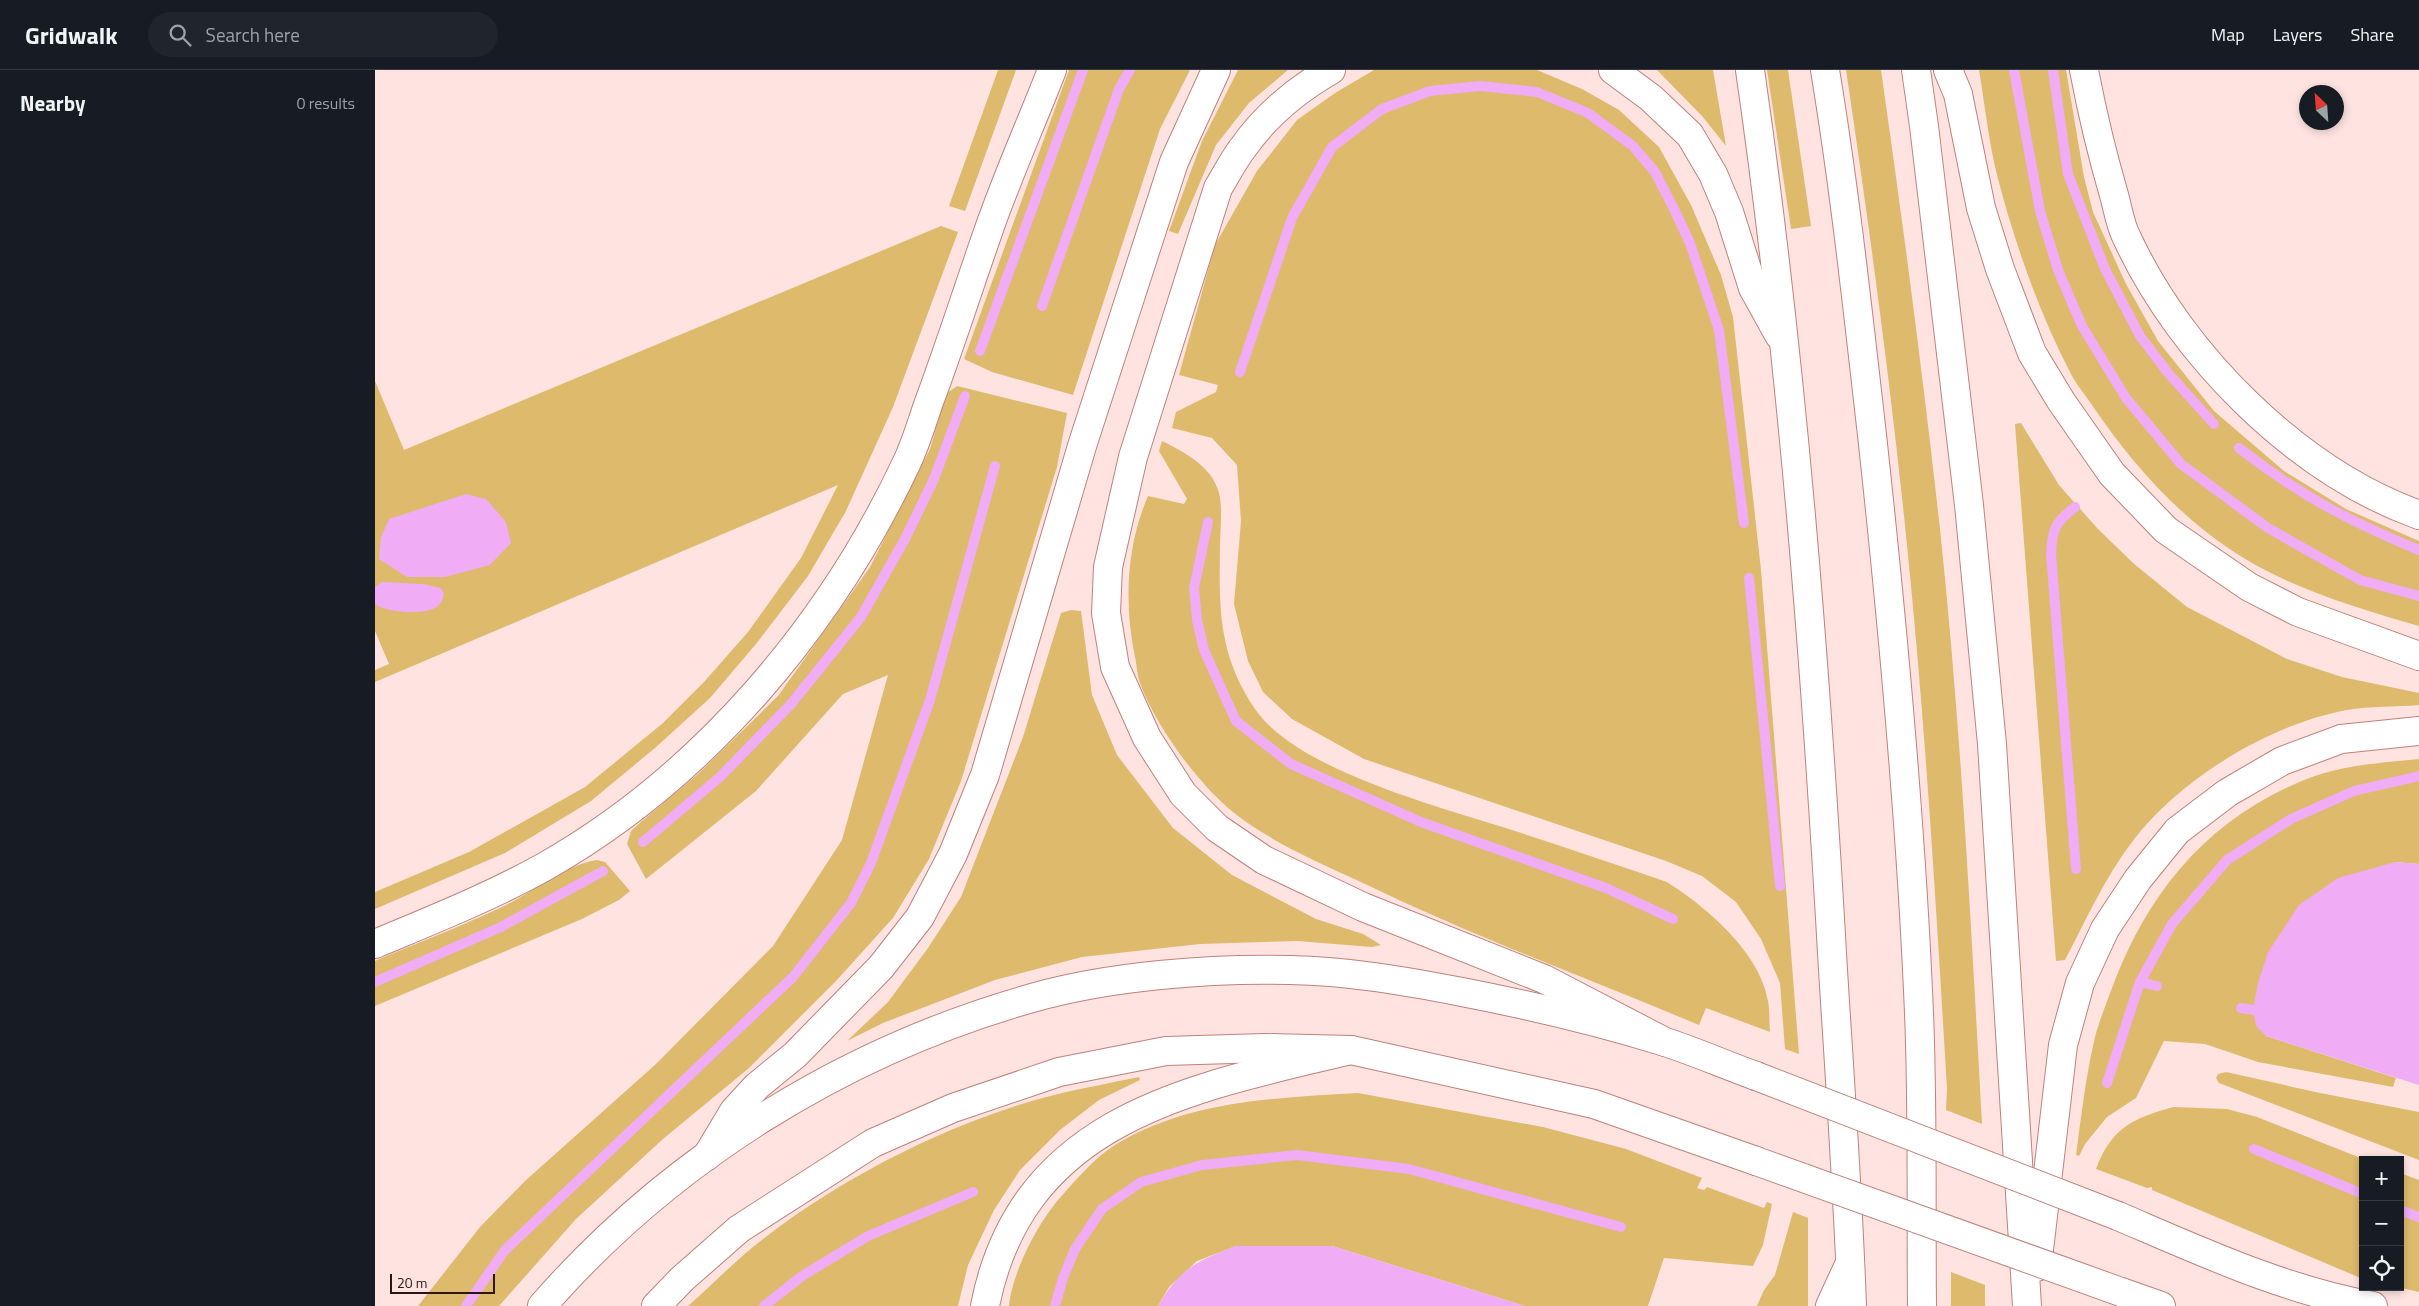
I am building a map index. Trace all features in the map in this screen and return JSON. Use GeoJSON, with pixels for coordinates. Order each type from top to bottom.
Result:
{"type":"FeatureCollection","features":[{"type":"Feature","properties":{"kind":"main road"},"geometry":{"type":"LineString","coordinates":[[375,944],[459,908],[543,867],[619,819],[695,755],[743,706],[797,643],[864,546],[908,460],[944,364],[989,229],[1052,70]]}},
{"type":"Feature","properties":{"kind":"main road"},"geometry":{"type":"LineString","coordinates":[[707,1156],[734,1112],[757,1086],[795,1055],[881,967],[920,918],[953,854],[985,775],[1082,446],[1174,162],[1216,70]]}},
{"type":"Feature","properties":{"kind":"main road"},"geometry":{"type":"LineString","coordinates":[[1331,70],[1298,91],[1271,116],[1242,148],[1218,188],[1133,457],[1108,567],[1106,612],[1115,667],[1147,738],[1183,794],[1217,828],[1256,854],[1363,907],[1544,978],[1665,1042]]}},
{"type":"Feature","properties":{"kind":"main road"},"geometry":{"type":"LineString","coordinates":[[1613,70],[1651,98],[1690,135],[1713,174],[1729,212],[1753,288],[1785,348]]}},
{"type":"Feature","properties":{"kind":"main road"},"geometry":{"type":"LineString","coordinates":[[1750,70],[1770,208],[1785,348],[1820,743],[1852,1306]]}},
{"type":"Feature","properties":{"kind":"main road"},"geometry":{"type":"LineString","coordinates":[[1825,70],[1841,168],[1890,598],[1899,704],[1919,1015],[1922,1306]]}},
{"type":"Feature","properties":{"kind":"main road"},"geometry":{"type":"LineString","coordinates":[[1916,70],[1969,505],[1992,744],[2027,1306]]}},
{"type":"Feature","properties":{"kind":"main road"},"geometry":{"type":"LineString","coordinates":[[1948,70],[1959,94],[1981,208],[2000,269],[2032,353],[2061,401],[2112,474],[2166,530],[2249,587],[2298,612],[2419,656]]}},
{"type":"Feature","properties":{"kind":"main road"},"geometry":{"type":"LineString","coordinates":[[2084,70],[2105,164],[2126,237],[2156,294],[2217,372],[2247,405],[2281,434],[2355,486],[2397,507],[2419,515]]}},
{"type":"Feature","properties":{"kind":"main road"},"geometry":{"type":"LineString","coordinates":[[2032,1306],[2063,1045],[2080,983],[2105,929],[2138,879],[2177,831],[2227,793],[2282,761],[2341,740],[2419,731]]}},
{"type":"Feature","properties":{"kind":"main road"},"geometry":{"type":"LineString","coordinates":[[542,1306],[602,1242],[650,1200],[707,1156],[787,1103],[873,1056],[964,1020],[1034,997],[1109,983],[1205,971],[1282,970],[1389,978],[1529,1006],[1665,1042],[2118,1216],[2236,1266],[2293,1285],[2373,1306]]}},
{"type":"Feature","properties":{"kind":"main road"},"geometry":{"type":"LineString","coordinates":[[656,1306],[682,1279],[739,1229],[773,1206],[873,1143],[953,1108],[1059,1072],[1166,1051],[1265,1048],[1351,1050],[1594,1104],[2161,1306]]}},
{"type":"Feature","properties":{"kind":"main road"},"geometry":{"type":"LineString","coordinates":[[985,1306],[1000,1252],[1028,1202],[1077,1149],[1107,1128],[1147,1109],[1218,1082],[1351,1050]]}},
{"type":"Feature","properties":{"kind":"main road"},"geometry":{"type":"LineString","coordinates":[[1830,1306],[1850,1261]]}},
{"type":"Feature","properties":{"kind":"shaded area"},"geometry":{"type":"Polygon","coordinates":[[[998,70],[1016,70],[965,211],[949,206],[998,70]]]}},
{"type":"Feature","properties":{"kind":"shaded area"},"geometry":{"type":"Polygon","coordinates":[[[1069,70],[1190,70],[1160,129],[1073,395],[992,372],[964,359],[1069,70]]]}},
{"type":"Feature","properties":{"kind":"shaded area"},"geometry":{"type":"Polygon","coordinates":[[[1238,70],[1288,70],[1249,103],[1216,145],[1178,234],[1169,231],[1202,141],[1238,70]]]}},
{"type":"Feature","properties":{"kind":"shaded area"},"geometry":{"type":"Polygon","coordinates":[[[1374,70],[1537,70],[1582,89],[1619,110],[1659,147],[1691,205],[1721,275],[1733,317],[1761,570],[1799,1054],[1785,1049],[1780,983],[1761,939],[1736,902],[1702,876],[1666,861],[1364,759],[1292,719],[1263,692],[1248,661],[1234,604],[1241,521],[1237,465],[1212,438],[1172,428],[1176,412],[1216,392],[1218,385],[1179,375],[1215,245],[1257,171],[1297,120],[1335,93],[1374,70]]]}},
{"type":"Feature","properties":{"kind":"shaded area"},"geometry":{"type":"Polygon","coordinates":[[[1657,70],[1713,70],[1726,146],[1702,116],[1657,70]]]}},
{"type":"Feature","properties":{"kind":"shaded area"},"geometry":{"type":"Polygon","coordinates":[[[1767,70],[1788,70],[1811,226],[1791,229],[1767,70]]]}},
{"type":"Feature","properties":{"kind":"shaded area"},"geometry":{"type":"Polygon","coordinates":[[[1846,70],[1881,70],[1927,414],[1954,678],[1965,826],[1982,1124],[1946,1110],[1947,1089],[1934,881],[1913,604],[1886,360],[1846,70]]]}},
{"type":"Feature","properties":{"kind":"shaded area"},"geometry":{"type":"Polygon","coordinates":[[[1979,70],[2066,70],[2084,177],[2093,212],[2126,284],[2158,341],[2214,411],[2284,471],[2346,509],[2419,541],[2419,626],[2320,595],[2250,562],[2228,548],[2190,518],[2138,466],[2108,428],[2072,376],[2039,305],[2013,230],[1998,179],[1979,70]]]}},
{"type":"Feature","properties":{"kind":"shaded area"},"geometry":{"type":"Polygon","coordinates":[[[941,226],[958,232],[893,407],[846,511],[808,576],[756,644],[710,698],[655,748],[591,801],[505,853],[375,909],[375,892],[469,852],[585,787],[663,723],[704,682],[748,632],[801,558],[838,485],[375,682],[375,670],[389,664],[375,631],[375,381],[404,450],[941,226]]]}},
{"type":"Feature","properties":{"kind":"shaded area"},"geometry":{"type":"Polygon","coordinates":[[[957,386],[1067,413],[1057,467],[961,781],[929,859],[893,918],[836,981],[749,1068],[663,1139],[576,1219],[499,1306],[418,1306],[480,1227],[525,1181],[656,1064],[773,946],[842,840],[888,675],[843,694],[756,791],[646,879],[627,844],[631,831],[698,774],[778,696],[870,567],[930,449],[946,394],[957,386]]]}},
{"type":"Feature","properties":{"kind":"shaded area"},"geometry":{"type":"Polygon","coordinates":[[[2021,423],[2059,485],[2097,528],[2133,563],[2187,607],[2287,659],[2342,677],[2419,693],[2419,705],[2347,710],[2318,717],[2288,728],[2258,741],[2200,776],[2152,819],[2132,842],[2104,885],[2065,960],[2056,961],[2015,424],[2021,423]]]}},
{"type":"Feature","properties":{"kind":"shaded area"},"geometry":{"type":"Polygon","coordinates":[[[1162,441],[1179,450],[1204,468],[1215,483],[1219,493],[1221,505],[1221,610],[1227,650],[1243,689],[1255,709],[1275,731],[1303,751],[1373,784],[1667,882],[1698,904],[1743,948],[1763,983],[1769,1005],[1770,1032],[1706,1008],[1699,1025],[1488,939],[1296,851],[1248,823],[1220,800],[1192,770],[1156,717],[1139,680],[1131,637],[1128,596],[1131,555],[1135,535],[1148,496],[1184,504],[1187,499],[1159,451],[1162,441]]]}},
{"type":"Feature","properties":{"kind":"shaded area"},"geometry":{"type":"Polygon","coordinates":[[[466,494],[486,499],[506,522],[511,543],[490,565],[445,577],[407,577],[379,559],[381,537],[389,519],[466,494]]]}},
{"type":"Feature","properties":{"kind":"shaded area"},"geometry":{"type":"Polygon","coordinates":[[[382,582],[423,584],[441,588],[444,594],[439,605],[426,611],[388,610],[375,604],[375,587],[382,582]]]}},
{"type":"Feature","properties":{"kind":"shaded area"},"geometry":{"type":"Polygon","coordinates":[[[1071,610],[1081,611],[1092,695],[1117,755],[1173,828],[1232,875],[1316,919],[1363,934],[1381,945],[1372,947],[1297,941],[1200,944],[1082,957],[995,980],[883,1023],[847,1041],[888,1002],[928,948],[961,897],[1023,737],[1061,613],[1071,610]]]}},
{"type":"Feature","properties":{"kind":"shaded area"},"geometry":{"type":"Polygon","coordinates":[[[2419,759],[2419,864],[2395,862],[2266,1036],[2396,1078],[2393,1087],[2258,1062],[2205,1044],[2164,1041],[2136,1098],[2107,1117],[2085,1144],[2079,1156],[2076,1155],[2090,1060],[2097,1031],[2112,988],[2127,953],[2144,921],[2163,891],[2185,863],[2210,838],[2238,816],[2269,796],[2304,780],[2346,768],[2419,759]]]}},
{"type":"Feature","properties":{"kind":"shaded area"},"geometry":{"type":"Polygon","coordinates":[[[597,860],[605,862],[630,891],[619,900],[582,919],[375,1006],[375,961],[486,914],[513,901],[572,867],[597,860]]]}},
{"type":"Feature","properties":{"kind":"shaded area"},"geometry":{"type":"Polygon","coordinates":[[[2395,862],[2419,864],[2419,1085],[2266,1036],[2256,1026],[2253,1010],[2258,983],[2268,952],[2299,905],[2338,878],[2395,862]]]}},
{"type":"Feature","properties":{"kind":"shaded area"},"geometry":{"type":"Polygon","coordinates":[[[2226,1072],[2419,1112],[2419,1160],[2219,1083],[2216,1078],[2218,1074],[2226,1072]]]}},
{"type":"Feature","properties":{"kind":"shaded area"},"geometry":{"type":"Polygon","coordinates":[[[1139,1077],[1140,1080],[1099,1100],[1060,1130],[1020,1170],[994,1210],[968,1265],[958,1306],[688,1306],[767,1236],[799,1213],[832,1191],[904,1152],[941,1134],[1017,1106],[1065,1092],[1139,1077]]]}},
{"type":"Feature","properties":{"kind":"shaded area"},"geometry":{"type":"Polygon","coordinates":[[[1358,1093],[1543,1127],[1626,1149],[1702,1178],[1697,1188],[1704,1190],[1707,1187],[1764,1208],[1767,1202],[1772,1204],[1763,1245],[1753,1266],[1664,1258],[1648,1306],[1525,1306],[1332,1246],[1236,1246],[1197,1261],[1169,1287],[1158,1306],[1009,1306],[1020,1265],[1042,1222],[1058,1200],[1078,1178],[1099,1157],[1115,1145],[1143,1130],[1202,1110],[1264,1100],[1358,1093]]]}},
{"type":"Feature","properties":{"kind":"shaded area"},"geometry":{"type":"Polygon","coordinates":[[[2174,1107],[2227,1109],[2257,1117],[2359,1157],[2359,1277],[2152,1190],[2152,1187],[2147,1188],[2096,1169],[2109,1143],[2117,1134],[2126,1126],[2147,1115],[2174,1107]]]}},
{"type":"Feature","properties":{"kind":"shaded area"},"geometry":{"type":"Polygon","coordinates":[[[2404,1174],[2419,1180],[2419,1292],[2404,1289],[2404,1174]]]}},
{"type":"Feature","properties":{"kind":"shaded area"},"geometry":{"type":"Polygon","coordinates":[[[1793,1212],[1808,1218],[1808,1306],[1757,1306],[1764,1290],[1775,1275],[1793,1212]]]}},
{"type":"Feature","properties":{"kind":"shaded area"},"geometry":{"type":"Polygon","coordinates":[[[1236,1246],[1332,1246],[1525,1306],[1158,1306],[1174,1283],[1191,1267],[1210,1256],[1236,1246]]]}},
{"type":"Feature","properties":{"kind":"shaded area"},"geometry":{"type":"Polygon","coordinates":[[[1951,1272],[1985,1285],[1985,1306],[1951,1306],[1951,1272]]]}},
{"type":"Feature","properties":{"kind":"waterway"},"geometry":{"type":"LineString","coordinates":[[980,351],[1083,70]]}},
{"type":"Feature","properties":{"kind":"waterway"},"geometry":{"type":"LineString","coordinates":[[1042,306],[1119,89],[1130,70]]}},
{"type":"Feature","properties":{"kind":"waterway"},"geometry":{"type":"LineString","coordinates":[[2014,70],[2040,211],[2058,270],[2082,326],[2126,398],[2181,464],[2268,528],[2360,580],[2419,596]]}},
{"type":"Feature","properties":{"kind":"waterway"},"geometry":{"type":"LineString","coordinates":[[2053,70],[2068,174],[2105,269],[2140,336],[2169,374],[2214,424]]}},
{"type":"Feature","properties":{"kind":"waterway"},"geometry":{"type":"LineString","coordinates":[[1240,372],[1292,218],[1332,147],[1382,109],[1430,91],[1480,86],[1537,92],[1588,113],[1633,146],[1655,172],[1674,209],[1690,243],[1719,330],[1744,523]]}},
{"type":"Feature","properties":{"kind":"waterway"},"geometry":{"type":"LineString","coordinates":[[643,842],[720,777],[791,704],[861,617],[905,539],[934,479],[965,396]]}},
{"type":"Feature","properties":{"kind":"waterway"},"geometry":{"type":"LineString","coordinates":[[2239,448],[2282,479],[2325,506],[2370,529],[2419,550]]}},
{"type":"Feature","properties":{"kind":"waterway"},"geometry":{"type":"LineString","coordinates":[[466,1306],[505,1250],[793,977],[851,903],[871,863],[930,700],[995,466]]}},
{"type":"Feature","properties":{"kind":"waterway"},"geometry":{"type":"LineString","coordinates":[[2075,507],[2063,517],[2056,527],[2052,539],[2051,554],[2076,869]]}},
{"type":"Feature","properties":{"kind":"waterway"},"geometry":{"type":"LineString","coordinates":[[1208,522],[1194,588],[1197,620],[1204,650],[1236,721],[1291,764],[1421,822],[1606,888],[1673,919]]}},
{"type":"Feature","properties":{"kind":"waterway"},"geometry":{"type":"LineString","coordinates":[[1749,578],[1780,886]]}},
{"type":"Feature","properties":{"kind":"waterway"},"geometry":{"type":"LineString","coordinates":[[2107,1083],[2140,982],[2172,924],[2227,860],[2291,819],[2354,791],[2419,776]]}},
{"type":"Feature","properties":{"kind":"waterway"},"geometry":{"type":"LineString","coordinates":[[375,982],[501,927],[603,871]]}},
{"type":"Feature","properties":{"kind":"waterway"},"geometry":{"type":"LineString","coordinates":[[2140,982],[2157,986]]}},
{"type":"Feature","properties":{"kind":"waterway"},"geometry":{"type":"LineString","coordinates":[[2241,1008],[2253,1010]]}},
{"type":"Feature","properties":{"kind":"waterway"},"geometry":{"type":"LineString","coordinates":[[2254,1149],[2359,1192]]}},
{"type":"Feature","properties":{"kind":"waterway"},"geometry":{"type":"LineString","coordinates":[[1055,1306],[1063,1278],[1075,1249],[1102,1209],[1141,1182],[1202,1165],[1297,1155],[1409,1169],[1621,1227]]}},
{"type":"Feature","properties":{"kind":"waterway"},"geometry":{"type":"LineString","coordinates":[[764,1306],[802,1276],[868,1236],[973,1192]]}},
{"type":"Feature","properties":{"kind":"waterway"},"geometry":{"type":"LineString","coordinates":[[2404,1211],[2419,1217]]}}]}
